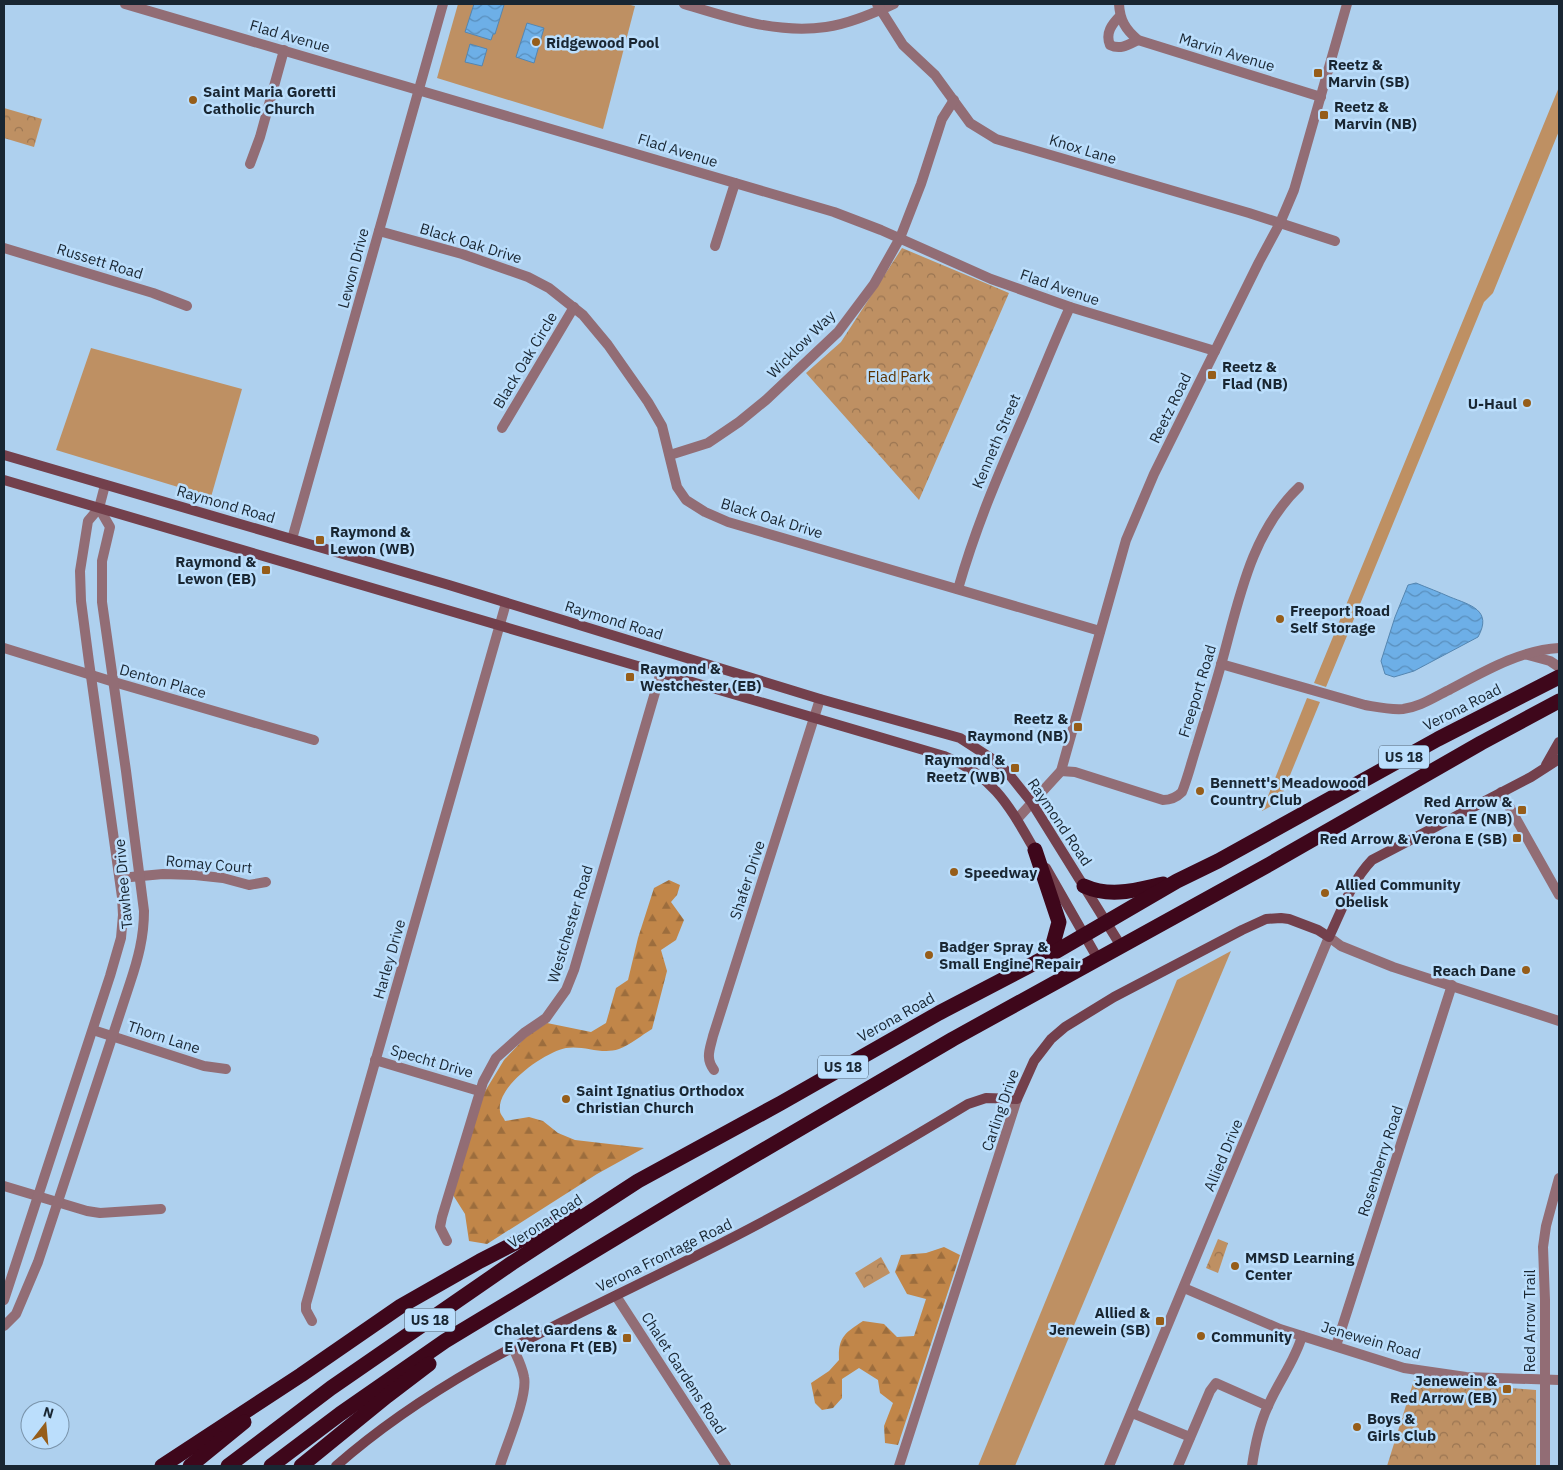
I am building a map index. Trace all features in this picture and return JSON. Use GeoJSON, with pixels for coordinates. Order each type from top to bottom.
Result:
{"type":"FeatureCollection","features":[{"type":"Feature","properties":{"kind":"highway","name":"Verona Road"},"geometry":{"type":"LineString","coordinates":[[228,1466],[331,1388],[512,1263],[638,1181],[781,1103],[939,1013],[1050,955],[1177,881],[1218,861],[1438,739],[1559,677]]}},
{"type":"Feature","properties":{"kind":"highway","name":"US 18"},"geometry":{"type":"LineString","coordinates":[[271,1466],[340,1414],[445,1341],[680,1199],[953,1039],[1270,864],[1559,701]]}},
{"type":"Feature","properties":{"kind":"highway"},"geometry":{"type":"LineString","coordinates":[[1035,850],[1060,922],[1050,955]]}},
{"type":"Feature","properties":{"kind":"highway"},"geometry":{"type":"LineString","coordinates":[[1084,886],[1104,893],[1128,892],[1177,881]]}},
{"type":"Feature","properties":{"kind":"highway"},"geometry":{"type":"LineString","coordinates":[[162,1466],[402,1306],[480,1261],[638,1181]]}},
{"type":"Feature","properties":{"kind":"highway"},"geometry":{"type":"LineString","coordinates":[[301,1466],[387,1396],[510,1303]]}},
{"type":"Feature","properties":{"kind":"highway"},"geometry":{"type":"LineString","coordinates":[[190,1466],[301,1375]]}},
{"type":"Feature","properties":{"kind":"main road","name":"Raymond Road"},"geometry":{"type":"LineString","coordinates":[[4,455],[292,539],[820,699],[960,738],[997,762],[1032,803],[1121,946]]}},
{"type":"Feature","properties":{"kind":"main road"},"geometry":{"type":"LineString","coordinates":[[4,480],[960,762],[986,780],[1003,798],[1035,850],[1078,939],[1098,959]]}},
{"type":"Feature","properties":{"kind":"main road"},"geometry":{"type":"LineString","coordinates":[[1544,768],[1559,742]]}},
{"type":"Feature","properties":{"kind":"main road"},"geometry":{"type":"LineString","coordinates":[[1501,792],[1559,759]]}},
{"type":"Feature","properties":{"kind":"main road","name":"Allied Drive"},"geometry":{"type":"LineString","coordinates":[[1329,937],[1351,888],[1361,871],[1372,860],[1501,792]]}},
{"type":"Feature","properties":{"kind":"main road","name":"Carling Drive"},"geometry":{"type":"LineString","coordinates":[[1017,1099],[1034,1061],[1050,1039],[1065,1027],[1114,997],[1242,930],[1266,919],[1281,918],[1296,922],[1329,937]]}},
{"type":"Feature","properties":{"kind":"main road","name":"Verona Frontage Road"},"geometry":{"type":"LineString","coordinates":[[336,1466],[424,1398],[570,1317],[764,1222],[968,1104],[986,1098],[1017,1099]]}},
{"type":"Feature","properties":{"kind":"street","name":"Flad Avenue"},"geometry":{"type":"LineString","coordinates":[[125,4],[834,212],[900,238],[991,278],[1070,307],[1215,351]]}},
{"type":"Feature","properties":{"kind":"street","name":"Lewon Drive"},"geometry":{"type":"LineString","coordinates":[[292,539],[350,340],[443,4]]}},
{"type":"Feature","properties":{"kind":"street"},"geometry":{"type":"LineString","coordinates":[[684,4],[763,26],[794,29],[826,27],[857,19],[879,7],[894,4]]}},
{"type":"Feature","properties":{"kind":"street"},"geometry":{"type":"LineString","coordinates":[[1118,4],[1120,16],[1108,32],[1110,45],[1120,47],[1138,40]]}},
{"type":"Feature","properties":{"kind":"street","name":"Reetz Road"},"geometry":{"type":"LineString","coordinates":[[1017,819],[1061,771],[1126,540],[1135,515],[1280,223],[1294,190],[1347,4]]}},
{"type":"Feature","properties":{"kind":"street","name":"Knox Lane"},"geometry":{"type":"LineString","coordinates":[[879,7],[903,45],[935,75],[970,123],[996,139],[1335,241]]}},
{"type":"Feature","properties":{"kind":"street","name":"Marvin Avenue"},"geometry":{"type":"LineString","coordinates":[[1120,16],[1126,29],[1138,40],[1321,97]]}},
{"type":"Feature","properties":{"kind":"street"},"geometry":{"type":"LineString","coordinates":[[250,164],[260,137],[284,50]]}},
{"type":"Feature","properties":{"kind":"street","name":"Wicklow Way"},"geometry":{"type":"LineString","coordinates":[[670,455],[708,443],[739,422],[766,400],[838,332],[874,284],[900,238],[921,184],[942,119],[954,100]]}},
{"type":"Feature","properties":{"kind":"street"},"geometry":{"type":"LineString","coordinates":[[715,246],[735,183]]}},
{"type":"Feature","properties":{"kind":"street","name":"Black Oak Drive"},"geometry":{"type":"LineString","coordinates":[[379,231],[462,254],[528,277],[549,288],[574,307],[608,345],[648,402],[662,426],[677,486],[686,500],[705,512],[728,522],[1100,631]]}},
{"type":"Feature","properties":{"kind":"street","name":"Russett Road"},"geometry":{"type":"LineString","coordinates":[[4,248],[136,287],[187,306]]}},
{"type":"Feature","properties":{"kind":"street","name":"Black Oak Circle"},"geometry":{"type":"LineString","coordinates":[[502,428],[574,307]]}},
{"type":"Feature","properties":{"kind":"street","name":"Kenneth Street"},"geometry":{"type":"LineString","coordinates":[[958,589],[982,514],[1049,352],[1070,307]]}},
{"type":"Feature","properties":{"kind":"street","name":"Tawhee Drive"},"geometry":{"type":"LineString","coordinates":[[4,1300],[93,1030],[121,938],[123,915],[120,878],[81,601],[80,571],[88,521],[99,508],[105,485]]}},
{"type":"Feature","properties":{"kind":"street","name":"Freeport Road"},"geometry":{"type":"LineString","coordinates":[[1061,771],[1075,772],[1163,800],[1171,800],[1177,796],[1184,785],[1222,664],[1242,588],[1256,547],[1275,514],[1299,487]]}},
{"type":"Feature","properties":{"kind":"street","name":"Tawhee Drive"},"geometry":{"type":"LineString","coordinates":[[4,1326],[16,1314],[38,1262],[140,951],[144,928],[140,876],[102,602],[102,562],[110,527],[99,508]]}},
{"type":"Feature","properties":{"kind":"street","name":"Harley Drive"},"geometry":{"type":"LineString","coordinates":[[312,1321],[306,1310],[306,1304],[506,603]]}},
{"type":"Feature","properties":{"kind":"street","name":"Denton Place"},"geometry":{"type":"LineString","coordinates":[[4,648],[314,740]]}},
{"type":"Feature","properties":{"kind":"street"},"geometry":{"type":"LineString","coordinates":[[1222,664],[1365,705],[1403,709],[1424,703],[1512,658],[1546,649],[1559,648]]}},
{"type":"Feature","properties":{"kind":"street"},"geometry":{"type":"LineString","coordinates":[[1528,655],[1550,661],[1559,667]]}},
{"type":"Feature","properties":{"kind":"street","name":"Westchester Road"},"geometry":{"type":"LineString","coordinates":[[447,1241],[440,1227],[442,1217],[480,1091],[496,1058],[524,1033],[546,1018],[566,990],[574,970],[660,672]]}},
{"type":"Feature","properties":{"kind":"street","name":"Shafer Drive"},"geometry":{"type":"LineString","coordinates":[[714,1070],[709,1063],[709,1052],[713,1036],[820,699]]}},
{"type":"Feature","properties":{"kind":"street"},"geometry":{"type":"LineString","coordinates":[[1501,792],[1559,895]]}},
{"type":"Feature","properties":{"kind":"street","name":"Romay Court"},"geometry":{"type":"LineString","coordinates":[[120,878],[163,874],[223,878],[249,884],[266,882]]}},
{"type":"Feature","properties":{"kind":"street"},"geometry":{"type":"LineString","coordinates":[[1329,937],[1342,946],[1393,967],[1559,1021]]}},
{"type":"Feature","properties":{"kind":"street","name":"Allied Drive"},"geometry":{"type":"LineString","coordinates":[[1109,1466],[1329,937]]}},
{"type":"Feature","properties":{"kind":"street","name":"Rosenberry Road"},"geometry":{"type":"LineString","coordinates":[[1336,1346],[1452,986]]}},
{"type":"Feature","properties":{"kind":"street","name":"Thorn Lane"},"geometry":{"type":"LineString","coordinates":[[93,1030],[204,1066],[226,1069]]}},
{"type":"Feature","properties":{"kind":"street","name":"Specht Drive"},"geometry":{"type":"LineString","coordinates":[[375,1060],[480,1091]]}},
{"type":"Feature","properties":{"kind":"street","name":"Carling Drive"},"geometry":{"type":"LineString","coordinates":[[899,1466],[1017,1099]]}},
{"type":"Feature","properties":{"kind":"street","name":"Red Arrow Trail"},"geometry":{"type":"LineString","coordinates":[[1545,1466],[1545,1300],[1543,1247],[1546,1226],[1559,1178]]}},
{"type":"Feature","properties":{"kind":"street"},"geometry":{"type":"LineString","coordinates":[[4,1186],[58,1204],[100,1213],[162,1209]]}},
{"type":"Feature","properties":{"kind":"street","name":"Jenewein Road"},"geometry":{"type":"LineString","coordinates":[[1184,1288],[1257,1320],[1404,1368],[1466,1377],[1559,1380]]}},
{"type":"Feature","properties":{"kind":"street","name":"Chalet Gardens Road"},"geometry":{"type":"LineString","coordinates":[[616,1296],[726,1466]]}},
{"type":"Feature","properties":{"kind":"street"},"geometry":{"type":"LineString","coordinates":[[1252,1466],[1256,1442],[1268,1406],[1299,1347],[1302,1336]]}},
{"type":"Feature","properties":{"kind":"street"},"geometry":{"type":"LineString","coordinates":[[500,1466],[524,1392],[524,1378],[520,1362],[513,1348]]}},
{"type":"Feature","properties":{"kind":"street"},"geometry":{"type":"LineString","coordinates":[[1178,1466],[1210,1391],[1216,1384],[1268,1406]]}},
{"type":"Feature","properties":{"kind":"street"},"geometry":{"type":"LineString","coordinates":[[1132,1412],[1190,1437]]}},
{"type":"Feature","properties":{"kind":"green space","name":"Ridgewood Pool"},"geometry":{"type":"Polygon","coordinates":[[[458,4],[626,4],[635,6],[603,129],[437,78],[458,4]]]}},
{"type":"Feature","properties":{"kind":"green space"},"geometry":{"type":"Polygon","coordinates":[[[1559,87],[1559,131],[1493,293],[1484,302],[1326,687],[1314,683],[1559,87]]]}},
{"type":"Feature","properties":{"kind":"green space"},"geometry":{"type":"Polygon","coordinates":[[[4,108],[42,119],[34,147],[4,138],[4,108]]]}},
{"type":"Feature","properties":{"kind":"green space","name":"Flad Park"},"geometry":{"type":"Polygon","coordinates":[[[902,248],[1009,293],[919,500],[806,373],[841,342],[902,248]]]}},
{"type":"Feature","properties":{"kind":"green space"},"geometry":{"type":"Polygon","coordinates":[[[91,348],[242,389],[211,497],[56,450],[91,348]]]}},
{"type":"Feature","properties":{"kind":"green space"},"geometry":{"type":"Polygon","coordinates":[[[1307,698],[1320,702],[1279,802],[1262,811],[1307,698]]]}},
{"type":"Feature","properties":{"kind":"green space"},"geometry":{"type":"Polygon","coordinates":[[[669,880],[680,885],[677,895],[671,902],[684,920],[676,940],[661,950],[667,971],[652,1029],[627,1045],[612,1051],[573,1047],[546,1056],[514,1081],[501,1101],[500,1112],[505,1121],[529,1117],[543,1121],[558,1133],[575,1140],[644,1148],[597,1174],[487,1244],[469,1241],[465,1214],[453,1195],[484,1093],[504,1060],[526,1037],[547,1023],[591,1032],[606,1023],[616,988],[628,980],[638,938],[654,888],[669,880]]]}},
{"type":"Feature","properties":{"kind":"green space"},"geometry":{"type":"Polygon","coordinates":[[[1231,951],[1015,1466],[978,1466],[1177,980],[1231,951]]]}},
{"type":"Feature","properties":{"kind":"green space"},"geometry":{"type":"Polygon","coordinates":[[[1218,1239],[1228,1243],[1218,1273],[1206,1268],[1218,1239]]]}},
{"type":"Feature","properties":{"kind":"green space"},"geometry":{"type":"Polygon","coordinates":[[[944,1247],[960,1255],[898,1445],[885,1443],[884,1426],[893,1403],[880,1393],[878,1380],[859,1368],[842,1379],[842,1398],[833,1408],[822,1410],[815,1403],[811,1383],[829,1371],[839,1360],[841,1341],[844,1336],[863,1321],[884,1324],[897,1337],[914,1336],[926,1299],[907,1294],[895,1272],[901,1255],[926,1253],[944,1247]]]}},
{"type":"Feature","properties":{"kind":"green space"},"geometry":{"type":"Polygon","coordinates":[[[881,1257],[890,1273],[864,1288],[855,1273],[881,1257]]]}},
{"type":"Feature","properties":{"kind":"green space"},"geometry":{"type":"Polygon","coordinates":[[[1414,1380],[1536,1390],[1536,1466],[1387,1466],[1414,1380]]]}},
{"type":"Feature","properties":{"kind":"water"},"geometry":{"type":"Polygon","coordinates":[[[474,4],[504,5],[495,34],[493,34],[491,40],[465,32],[474,4]]]}},
{"type":"Feature","properties":{"kind":"water"},"geometry":{"type":"Polygon","coordinates":[[[527,23],[544,28],[534,63],[516,57],[527,23]]]}},
{"type":"Feature","properties":{"kind":"water"},"geometry":{"type":"Polygon","coordinates":[[[470,44],[487,49],[482,66],[465,62],[470,44]]]}},
{"type":"Feature","properties":{"kind":"water"},"geometry":{"type":"Polygon","coordinates":[[[1416,583],[1472,606],[1481,615],[1483,620],[1482,628],[1478,637],[1414,671],[1394,677],[1385,674],[1381,661],[1395,617],[1408,585],[1416,583]]]}},
{"type":"Feature","properties":{"kind":"place","name":"Ridgewood Pool"},"geometry":{"type":"Point","coordinates":[536,42]}},
{"type":"Feature","properties":{"kind":"place","name":"Reetz & Marvin (SB)"},"geometry":{"type":"Point","coordinates":[1318,73]}},
{"type":"Feature","properties":{"kind":"place","name":"Saint Maria Goretti Catholic Church"},"geometry":{"type":"Point","coordinates":[193,100]}},
{"type":"Feature","properties":{"kind":"place","name":"Reetz & Marvin (NB)"},"geometry":{"type":"Point","coordinates":[1324,115]}},
{"type":"Feature","properties":{"kind":"place","name":"Reetz & Flad (NB)"},"geometry":{"type":"Point","coordinates":[1212,375]}},
{"type":"Feature","properties":{"kind":"place","name":"U-Haul"},"geometry":{"type":"Point","coordinates":[1527,403]}},
{"type":"Feature","properties":{"kind":"place","name":"Raymond & Lewon (WB)"},"geometry":{"type":"Point","coordinates":[320,540]}},
{"type":"Feature","properties":{"kind":"place","name":"Raymond & Lewon (EB)"},"geometry":{"type":"Point","coordinates":[266,570]}},
{"type":"Feature","properties":{"kind":"place","name":"Freeport Road Self Storage"},"geometry":{"type":"Point","coordinates":[1280,619]}},
{"type":"Feature","properties":{"kind":"place","name":"Raymond & Westchester (EB)"},"geometry":{"type":"Point","coordinates":[630,677]}},
{"type":"Feature","properties":{"kind":"place","name":"Reetz & Raymond (NB)"},"geometry":{"type":"Point","coordinates":[1078,727]}},
{"type":"Feature","properties":{"kind":"place","name":"Raymond & Reetz (WB)"},"geometry":{"type":"Point","coordinates":[1015,768]}},
{"type":"Feature","properties":{"kind":"place","name":"Bennett's Meadowood Country Club"},"geometry":{"type":"Point","coordinates":[1200,791]}},
{"type":"Feature","properties":{"kind":"place","name":"Red Arrow & Verona E (NB)"},"geometry":{"type":"Point","coordinates":[1522,810]}},
{"type":"Feature","properties":{"kind":"place","name":"Red Arrow & Verona E (SB)"},"geometry":{"type":"Point","coordinates":[1517,838]}},
{"type":"Feature","properties":{"kind":"place","name":"Speedway"},"geometry":{"type":"Point","coordinates":[954,872]}},
{"type":"Feature","properties":{"kind":"place","name":"Allied Community Obelisk"},"geometry":{"type":"Point","coordinates":[1325,893]}},
{"type":"Feature","properties":{"kind":"place","name":"Badger Spray & Small Engine Repair"},"geometry":{"type":"Point","coordinates":[929,955]}},
{"type":"Feature","properties":{"kind":"place","name":"Reach Dane"},"geometry":{"type":"Point","coordinates":[1526,970]}},
{"type":"Feature","properties":{"kind":"place","name":"Saint Ignatius Orthodox Christian Church"},"geometry":{"type":"Point","coordinates":[566,1099]}},
{"type":"Feature","properties":{"kind":"place","name":"MMSD Learning Center"},"geometry":{"type":"Point","coordinates":[1235,1266]}},
{"type":"Feature","properties":{"kind":"place","name":"Allied & Jenewein (SB)"},"geometry":{"type":"Point","coordinates":[1160,1321]}},
{"type":"Feature","properties":{"kind":"place","name":"Community"},"geometry":{"type":"Point","coordinates":[1201,1336]}},
{"type":"Feature","properties":{"kind":"place","name":"Chalet Gardens & E Verona Ft (EB)"},"geometry":{"type":"Point","coordinates":[627,1338]}},
{"type":"Feature","properties":{"kind":"place","name":"Jenewein & Red Arrow (EB)"},"geometry":{"type":"Point","coordinates":[1507,1389]}},
{"type":"Feature","properties":{"kind":"place","name":"Boys & Girls Club"},"geometry":{"type":"Point","coordinates":[1357,1427]}}]}
